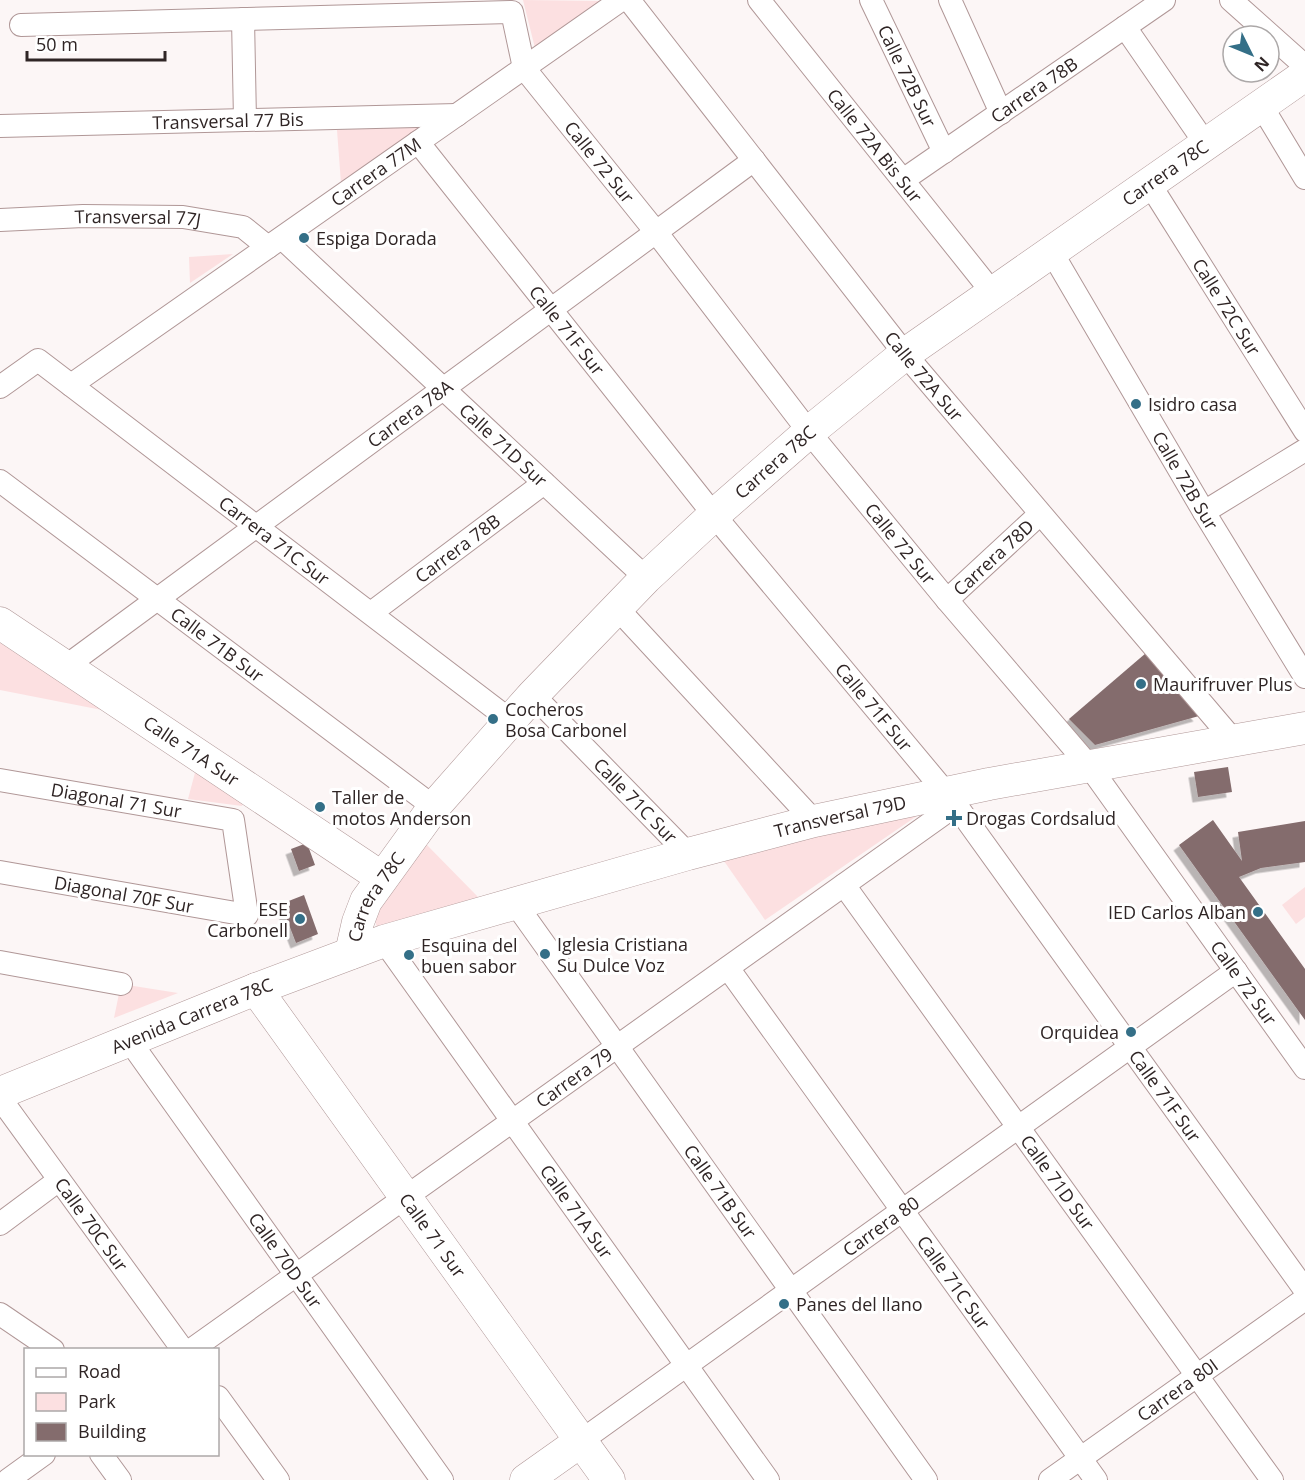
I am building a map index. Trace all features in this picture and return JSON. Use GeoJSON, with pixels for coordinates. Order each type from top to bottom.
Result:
{"type":"FeatureCollection","features":[{"type":"Feature","properties":{"kind":"street","name":"Carrera 77M"},"geometry":{"type":"LineString","coordinates":[[72,385],[621,0]]}},
{"type":"Feature","properties":{"kind":"street","name":"Calle 72A Sur"},"geometry":{"type":"LineString","coordinates":[[629,0],[905,354],[1234,741]]}},
{"type":"Feature","properties":{"kind":"street","name":"Calle 72A Bis Sur"},"geometry":{"type":"LineString","coordinates":[[759,0],[992,292]]}},
{"type":"Feature","properties":{"kind":"street","name":"Calle 72B Sur"},"geometry":{"type":"LineString","coordinates":[[871,0],[944,152]]}},
{"type":"Feature","properties":{"kind":"street"},"geometry":{"type":"LineString","coordinates":[[950,0],[1001,113]]}},
{"type":"Feature","properties":{"kind":"street","name":"Carrera 78B"},"geometry":{"type":"LineString","coordinates":[[903,180],[1164,0]]}},
{"type":"Feature","properties":{"kind":"street"},"geometry":{"type":"LineString","coordinates":[[1231,0],[1305,66]]}},
{"type":"Feature","properties":{"kind":"street","name":"Calle 72 Sur"},"geometry":{"type":"LineString","coordinates":[[481,6],[512,12],[524,68],[656,232],[809,432],[947,600],[1090,767],[1305,1068]]}},
{"type":"Feature","properties":{"kind":"street"},"geometry":{"type":"LineString","coordinates":[[9,25],[252,12],[481,6]]}},
{"type":"Feature","properties":{"kind":"street"},"geometry":{"type":"LineString","coordinates":[[245,120],[252,12]]}},
{"type":"Feature","properties":{"kind":"street"},"geometry":{"type":"LineString","coordinates":[[1125,27],[1205,143]]}},
{"type":"Feature","properties":{"kind":"street","name":"Carrera 78C"},"geometry":{"type":"LineString","coordinates":[[351,953],[361,910],[381,878],[434,807],[533,695],[646,578],[714,515],[809,432],[905,354],[1305,75]]}},
{"type":"Feature","properties":{"kind":"street"},"geometry":{"type":"LineString","coordinates":[[1261,105],[1305,178]]}},
{"type":"Feature","properties":{"kind":"street","name":"Transversal 77 Bis"},"geometry":{"type":"LineString","coordinates":[[0,126],[457,115]]}},
{"type":"Feature","properties":{"kind":"street","name":"Calle 71F Sur"},"geometry":{"type":"LineString","coordinates":[[418,142],[714,515],[951,799],[1305,1290]]}},
{"type":"Feature","properties":{"kind":"street","name":"Carrera 78A"},"geometry":{"type":"LineString","coordinates":[[65,667],[754,160]]}},
{"type":"Feature","properties":{"kind":"street","name":"Calle 72C Sur"},"geometry":{"type":"LineString","coordinates":[[1149,183],[1305,431]]}},
{"type":"Feature","properties":{"kind":"street","name":"Transversal 77J"},"geometry":{"type":"LineString","coordinates":[[0,220],[83,216],[183,217],[243,227],[275,243]]}},
{"type":"Feature","properties":{"kind":"street","name":"Calle 71D Sur"},"geometry":{"type":"LineString","coordinates":[[275,243],[443,389],[646,578]]}},
{"type":"Feature","properties":{"kind":"street","name":"Calle 72B Sur"},"geometry":{"type":"LineString","coordinates":[[1051,251],[1204,512],[1305,677]]}},
{"type":"Feature","properties":{"kind":"street","name":"Carrera 71C Sur"},"geometry":{"type":"LineString","coordinates":[[0,387],[38,360],[510,720]]}},
{"type":"Feature","properties":{"kind":"street"},"geometry":{"type":"LineString","coordinates":[[1204,512],[1305,450]]}},
{"type":"Feature","properties":{"kind":"street","name":"Calle 71B Sur"},"geometry":{"type":"LineString","coordinates":[[0,481],[434,807]]}},
{"type":"Feature","properties":{"kind":"street","name":"Carrera 78B"},"geometry":{"type":"LineString","coordinates":[[371,613],[544,483]]}},
{"type":"Feature","properties":{"kind":"street","name":"Carrera 78D"},"geometry":{"type":"LineString","coordinates":[[947,600],[1040,514]]}},
{"type":"Feature","properties":{"kind":"street"},"geometry":{"type":"LineString","coordinates":[[617,608],[814,821]]}},
{"type":"Feature","properties":{"kind":"street","name":"Calle 71A Sur"},"geometry":{"type":"LineString","coordinates":[[0,623],[381,878]]}},
{"type":"Feature","properties":{"kind":"street","name":"Calle 71C Sur"},"geometry":{"type":"LineString","coordinates":[[533,695],[688,854]]}},
{"type":"Feature","properties":{"kind":"street","name":"Transversal 79D"},"geometry":{"type":"LineString","coordinates":[[384,941],[688,854],[814,821],[951,799],[989,784],[1305,728]]}},
{"type":"Feature","properties":{"kind":"street","name":"Diagonal 71 Sur"},"geometry":{"type":"LineString","coordinates":[[0,780],[233,820],[247,915]]}},
{"type":"Feature","properties":{"kind":"street","name":"Carrera 79"},"geometry":{"type":"LineString","coordinates":[[194,1348],[844,885],[951,799]]}},
{"type":"Feature","properties":{"kind":"street","name":"Diagonal 70F Sur"},"geometry":{"type":"LineString","coordinates":[[0,872],[247,915]]}},
{"type":"Feature","properties":{"kind":"street","name":"Calle 71D Sur"},"geometry":{"type":"LineString","coordinates":[[844,885],[1272,1480]]}},
{"type":"Feature","properties":{"kind":"street","name":"Calle 71B Sur"},"geometry":{"type":"LineString","coordinates":[[515,903],[926,1480]]}},
{"type":"Feature","properties":{"kind":"street","name":"Calle 71A Sur"},"geometry":{"type":"LineString","coordinates":[[384,941],[768,1480]]}},
{"type":"Feature","properties":{"kind":"street","name":"Avenida Carrera 78C"},"geometry":{"type":"LineString","coordinates":[[0,1093],[256,989],[384,941]]}},
{"type":"Feature","properties":{"kind":"street"},"geometry":{"type":"LineString","coordinates":[[0,962],[121,984]]}},
{"type":"Feature","properties":{"kind":"street","name":"Calle 71C Sur"},"geometry":{"type":"LineString","coordinates":[[728,968],[1096,1480]]}},
{"type":"Feature","properties":{"kind":"street","name":"Carrera 80"},"geometry":{"type":"LineString","coordinates":[[526,1480],[1236,971]]}},
{"type":"Feature","properties":{"kind":"street","name":"Calle 71 Sur"},"geometry":{"type":"LineString","coordinates":[[256,989],[609,1480]]}},
{"type":"Feature","properties":{"kind":"street","name":"Calle 70D Sur"},"geometry":{"type":"LineString","coordinates":[[129,1040],[442,1480]]}},
{"type":"Feature","properties":{"kind":"street","name":"Calle 70C Sur"},"geometry":{"type":"LineString","coordinates":[[0,1098],[182,1348]]}},
{"type":"Feature","properties":{"kind":"street"},"geometry":{"type":"LineString","coordinates":[[0,1224],[59,1180]]}},
{"type":"Feature","properties":{"kind":"street","name":"Carrera 80I"},"geometry":{"type":"LineString","coordinates":[[1050,1480],[1305,1299]]}},
{"type":"Feature","properties":{"kind":"street"},"geometry":{"type":"LineString","coordinates":[[0,1314],[50,1348]]}},
{"type":"Feature","properties":{"kind":"street"},"geometry":{"type":"LineString","coordinates":[[219,1398],[278,1480]]}},
{"type":"Feature","properties":{"kind":"street"},"geometry":{"type":"LineString","coordinates":[[6,1477],[42,1456]]}},
{"type":"Feature","properties":{"kind":"street"},"geometry":{"type":"LineString","coordinates":[[102,1456],[120,1480]]}},
{"type":"Feature","properties":{"kind":"green space"},"geometry":{"type":"Polygon","coordinates":[[[523,0],[602,1],[535,48],[523,0]]]}},
{"type":"Feature","properties":{"kind":"green space"},"geometry":{"type":"Polygon","coordinates":[[[423,125],[341,183],[337,130],[423,125]]]}},
{"type":"Feature","properties":{"kind":"green space"},"geometry":{"type":"Polygon","coordinates":[[[233,254],[190,283],[189,257],[233,254]]]}},
{"type":"Feature","properties":{"kind":"green space"},"geometry":{"type":"Polygon","coordinates":[[[0,636],[107,711],[0,690],[0,636]]]}},
{"type":"Feature","properties":{"kind":"green space"},"geometry":{"type":"Polygon","coordinates":[[[196,769],[244,799],[242,806],[188,799],[196,769]]]}},
{"type":"Feature","properties":{"kind":"green space"},"geometry":{"type":"Polygon","coordinates":[[[930,807],[765,920],[724,861],[930,807]]]}},
{"type":"Feature","properties":{"kind":"green space"},"geometry":{"type":"Polygon","coordinates":[[[423,841],[479,898],[379,932],[372,914],[423,841]]]}},
{"type":"Feature","properties":{"kind":"green space"},"geometry":{"type":"Polygon","coordinates":[[[1305,887],[1305,917],[1296,924],[1282,905],[1305,887]]]}},
{"type":"Feature","properties":{"kind":"green space"},"geometry":{"type":"Polygon","coordinates":[[[121,984],[178,993],[114,1018],[121,984]]]}},
{"type":"Feature","properties":{"kind":"building","name":"Maurifruver Plus"},"geometry":{"type":"Polygon","coordinates":[[[1146,653],[1199,716],[1095,745],[1069,719],[1146,653]]]}},
{"type":"Feature","properties":{"kind":"building"},"geometry":{"type":"Polygon","coordinates":[[[1228,767],[1232,792],[1198,797],[1194,772],[1228,767]]]}},
{"type":"Feature","properties":{"kind":"building"},"geometry":{"type":"Polygon","coordinates":[[[1213,820],[1242,861],[1238,832],[1305,821],[1305,862],[1261,868],[1239,877],[1305,969],[1305,1020],[1179,845],[1213,820]]]}},
{"type":"Feature","properties":{"kind":"building","name":"ESE Carbonell"},"geometry":{"type":"Polygon","coordinates":[[[307,843],[315,865],[299,871],[291,849],[307,843]]]}},
{"type":"Feature","properties":{"kind":"building","name":"ESE Carbonell"},"geometry":{"type":"Polygon","coordinates":[[[304,895],[318,934],[296,943],[281,904],[304,895]]]}},
{"type":"Feature","properties":{"kind":"place","name":"Espiga Dorada"},"geometry":{"type":"Point","coordinates":[304,238]}},
{"type":"Feature","properties":{"kind":"place","name":"Isidro casa"},"geometry":{"type":"Point","coordinates":[1136,404]}},
{"type":"Feature","properties":{"kind":"place","name":"Maurifruver Plus"},"geometry":{"type":"Point","coordinates":[1141,684]}},
{"type":"Feature","properties":{"kind":"place","name":"Cocheros Bosa Carbonel"},"geometry":{"type":"Point","coordinates":[493,719]}},
{"type":"Feature","properties":{"kind":"place","name":"Taller de motos Anderson"},"geometry":{"type":"Point","coordinates":[320,807]}},
{"type":"Feature","properties":{"kind":"place","name":"Drogas Cordsalud"},"geometry":{"type":"Point","coordinates":[954,818]}},
{"type":"Feature","properties":{"kind":"place","name":"IED Carlos Alban"},"geometry":{"type":"Point","coordinates":[1258,912]}},
{"type":"Feature","properties":{"kind":"place","name":"ESE Carbonell"},"geometry":{"type":"Point","coordinates":[300,919]}},
{"type":"Feature","properties":{"kind":"place","name":"Iglesia Cristiana Su Dulce Voz"},"geometry":{"type":"Point","coordinates":[545,954]}},
{"type":"Feature","properties":{"kind":"place","name":"Esquina del buen sabor"},"geometry":{"type":"Point","coordinates":[409,955]}},
{"type":"Feature","properties":{"kind":"place","name":"Orquidea"},"geometry":{"type":"Point","coordinates":[1131,1032]}},
{"type":"Feature","properties":{"kind":"place","name":"Panes del llano"},"geometry":{"type":"Point","coordinates":[784,1304]}}]}
